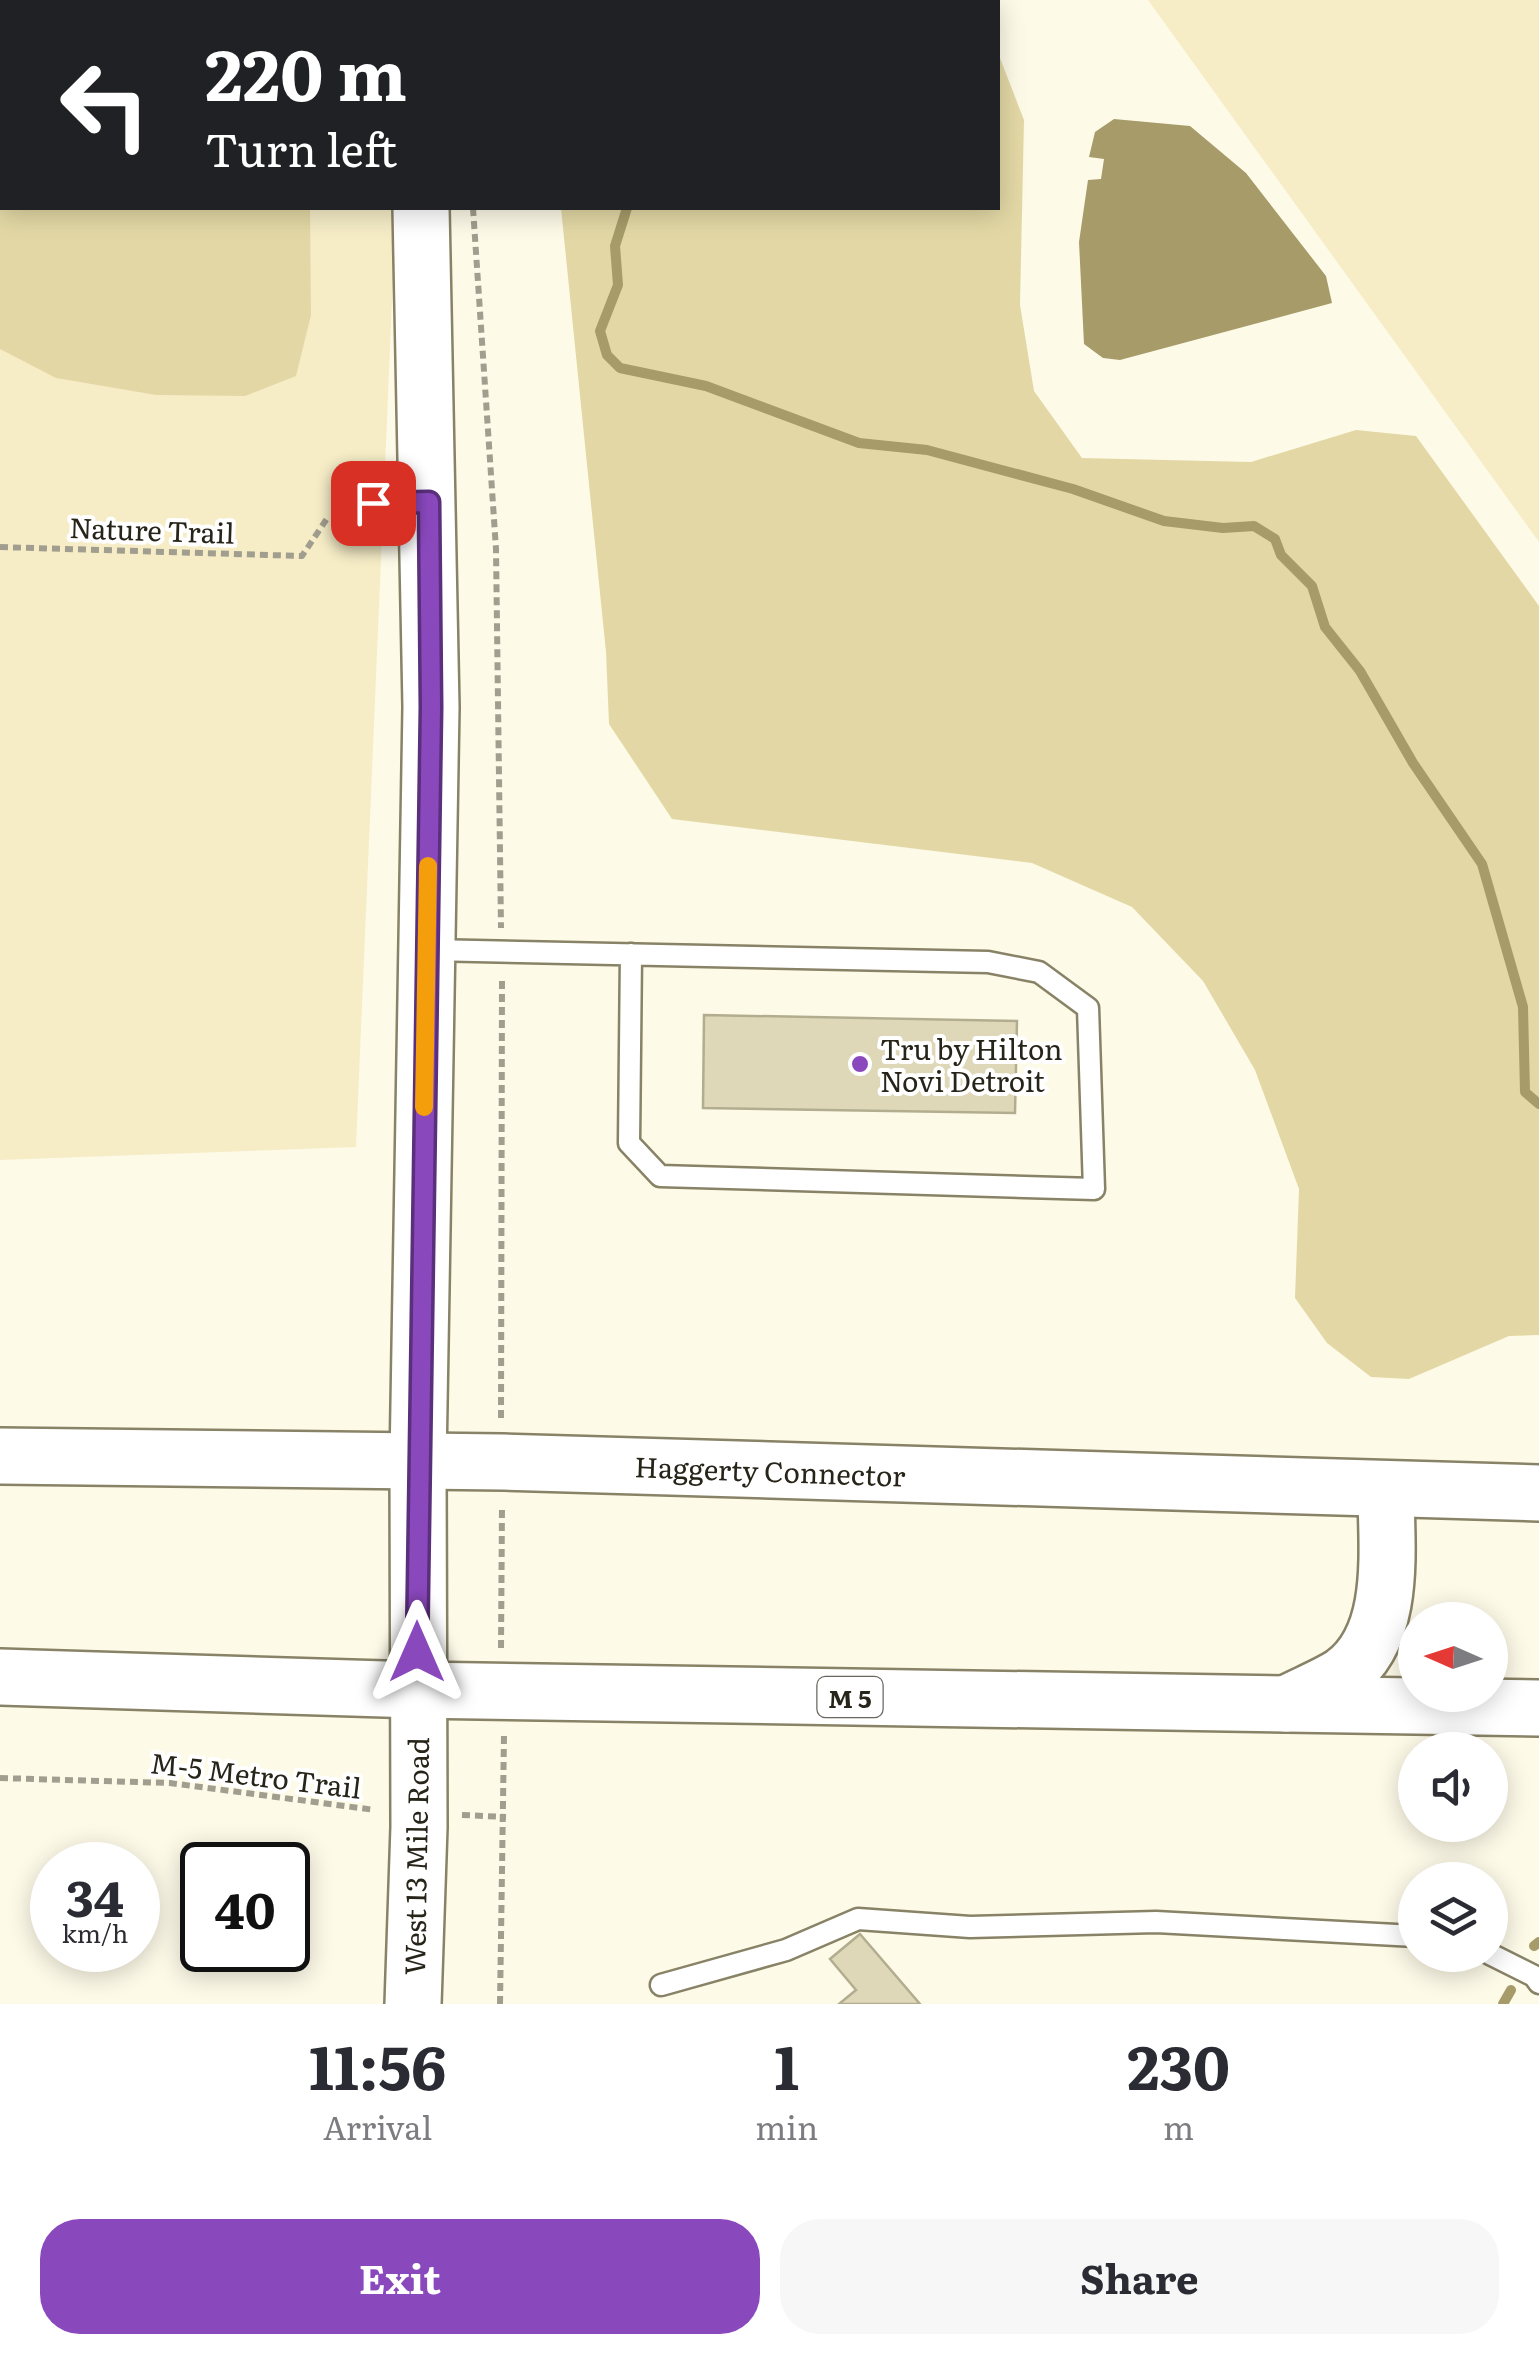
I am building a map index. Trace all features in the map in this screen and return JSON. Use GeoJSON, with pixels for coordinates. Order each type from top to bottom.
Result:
{"type":"FeatureCollection","features":[{"type":"Feature","properties":{"kind":"main road","name":"West 13 Mile Road"},"geometry":{"type":"LineString","coordinates":[[412,2004],[418,1813],[418,1462],[427,950],[429,502],[422,210]]}},
{"type":"Feature","properties":{"kind":"main road","name":"Haggerty Connector"},"geometry":{"type":"LineString","coordinates":[[0,1456],[503,1462],[1539,1494]]}},
{"type":"Feature","properties":{"kind":"main road"},"geometry":{"type":"LineString","coordinates":[[1284,1705],[1344,1674],[1365,1652],[1382,1610],[1386,1489]]}},
{"type":"Feature","properties":{"kind":"main road","name":"M 5"},"geometry":{"type":"LineString","coordinates":[[0,1676],[503,1692],[1539,1708]]}},
{"type":"Feature","properties":{"kind":"lane"},"geometry":{"type":"LineString","coordinates":[[344,504],[429,502]]}},
{"type":"Feature","properties":{"kind":"lane"},"geometry":{"type":"LineString","coordinates":[[427,950],[502,952],[631,954],[988,962],[1039,972],[1088,1008],[1094,1189],[660,1176],[629,1144],[631,954]]}},
{"type":"Feature","properties":{"kind":"lane"},"geometry":{"type":"LineString","coordinates":[[661,1986],[786,1950],[858,1918],[970,1927],[1156,1922],[1398,1935]]}},
{"type":"Feature","properties":{"kind":"lane"},"geometry":{"type":"LineString","coordinates":[[1508,1963],[1534,1976],[1539,1983]]}},
{"type":"Feature","properties":{"kind":"path"},"geometry":{"type":"LineString","coordinates":[[473,210],[496,549],[502,952],[498,1351],[503,1462],[499,1617],[506,1817],[500,2004]]}},
{"type":"Feature","properties":{"kind":"path","name":"Nature Trail"},"geometry":{"type":"LineString","coordinates":[[0,547],[302,556],[330,513],[344,504]]}},
{"type":"Feature","properties":{"kind":"path","name":"M-5 Metro Trail"},"geometry":{"type":"LineString","coordinates":[[0,1778],[170,1783],[343,1808],[506,1817]]}},
{"type":"Feature","properties":{"kind":"shaded area"},"geometry":{"type":"Polygon","coordinates":[[[1148,0],[1539,0],[1539,542],[1148,0]]]}},
{"type":"Feature","properties":{"kind":"shaded area"},"geometry":{"type":"Polygon","coordinates":[[[1000,58],[1024,120],[1020,305],[1034,391],[1082,458],[1251,462],[1356,430],[1416,436],[1539,606],[1539,1335],[1509,1336],[1409,1379],[1371,1377],[1327,1343],[1295,1298],[1299,1189],[1255,1070],[1203,981],[1132,907],[1032,863],[672,819],[609,724],[606,652],[561,210],[1000,210],[1000,58]]]}},
{"type":"Feature","properties":{"kind":"shaded area"},"geometry":{"type":"Polygon","coordinates":[[[1114,119],[1190,126],[1246,173],[1326,276],[1332,303],[1120,360],[1103,358],[1084,344],[1079,242],[1088,180],[1101,179],[1104,159],[1089,157],[1095,132],[1114,119]]]}},
{"type":"Feature","properties":{"kind":"shaded area"},"geometry":{"type":"Polygon","coordinates":[[[0,210],[391,210],[393,278],[356,1147],[0,1160],[0,210]]]}},
{"type":"Feature","properties":{"kind":"shaded area"},"geometry":{"type":"Polygon","coordinates":[[[0,210],[310,210],[311,315],[296,376],[245,396],[156,395],[56,378],[0,349],[0,210]]]}},
{"type":"Feature","properties":{"kind":"building","name":"Tru by Hilton Novi Detroit"},"geometry":{"type":"Polygon","coordinates":[[[704,1015],[1017,1021],[1015,1113],[703,1108],[704,1015]]]}},
{"type":"Feature","properties":{"kind":"building"},"geometry":{"type":"Polygon","coordinates":[[[860,1934],[920,2004],[839,2004],[856,1990],[830,1959],[860,1934]]]}},
{"type":"Feature","properties":{"kind":"waterway"},"geometry":{"type":"LineString","coordinates":[[626,210],[615,246],[618,285],[600,331],[607,355],[620,368],[706,386],[859,443],[927,450],[1073,489],[1164,521],[1223,528],[1254,526],[1275,539],[1281,555],[1312,586],[1325,627],[1360,671],[1413,763],[1482,864],[1523,1007],[1525,1092],[1539,1104]]}},
{"type":"Feature","properties":{"kind":"waterway"},"geometry":{"type":"LineString","coordinates":[[1534,1946],[1539,1942]]}},
{"type":"Feature","properties":{"kind":"waterway"},"geometry":{"type":"LineString","coordinates":[[1503,2004],[1511,1990]]}},
{"type":"Feature","properties":{"kind":"slow traffic"},"geometry":{"type":"LineString","coordinates":[[424,1107],[428,866]]}},
{"type":"Feature","properties":{"kind":"place","name":"Tru by Hilton Novi Detroit"},"geometry":{"type":"Point","coordinates":[860,1064]}},
{"type":"Feature","properties":{"kind":"route"},"geometry":{"type":"LineString","coordinates":[[373,503],[429,502],[431,707],[417,1652]]}}]}
